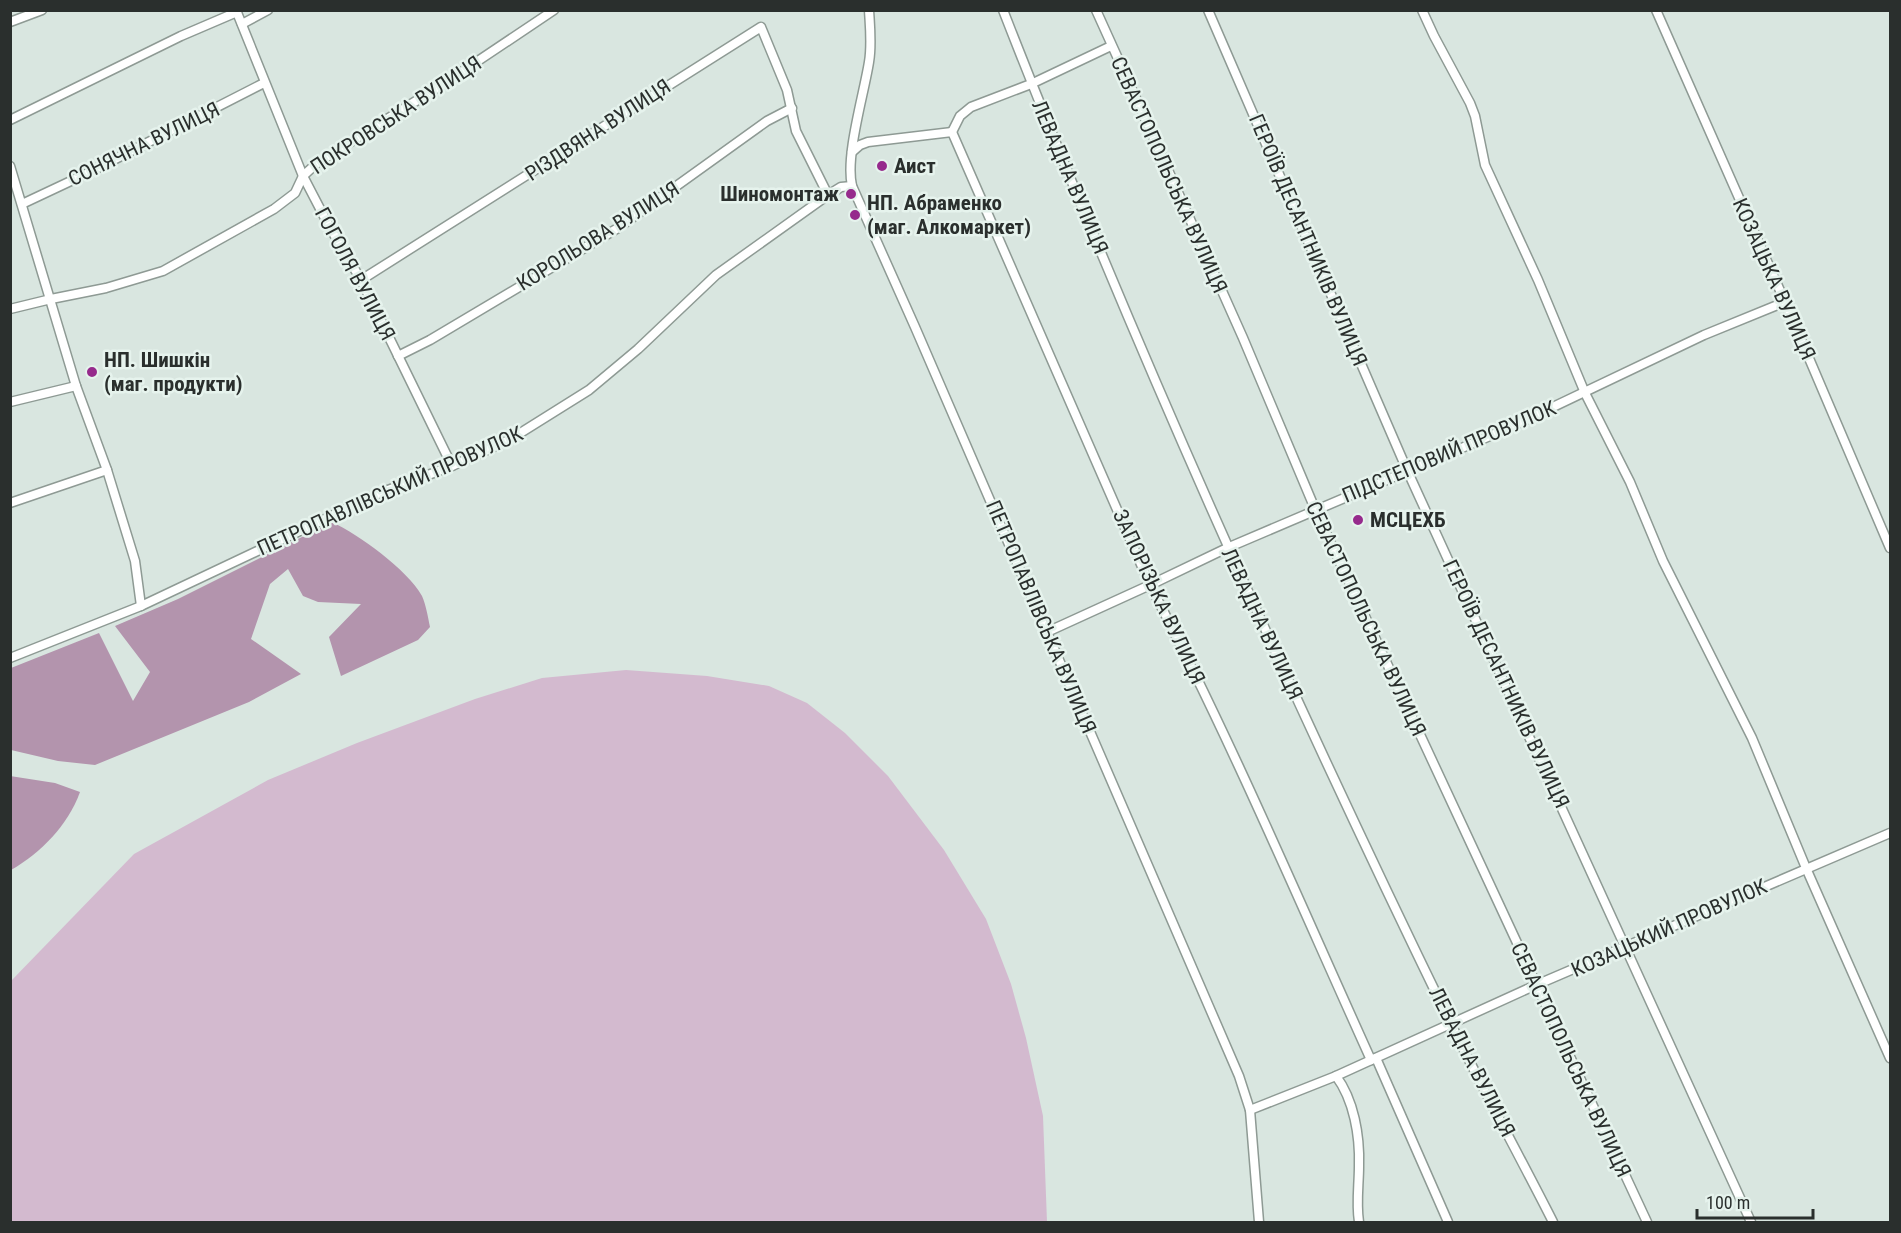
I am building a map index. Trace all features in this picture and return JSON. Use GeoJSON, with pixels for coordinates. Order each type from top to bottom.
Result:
{"type":"FeatureCollection","features":[{"type":"Feature","properties":{"kind":"street"},"geometry":{"type":"LineString","coordinates":[[10,22],[42,10]]}},
{"type":"Feature","properties":{"kind":"street"},"geometry":{"type":"LineString","coordinates":[[242,24],[268,10]]}},
{"type":"Feature","properties":{"kind":"street","name":"ПОКРОВСЬКА ВУЛИЦЯ"},"geometry":{"type":"LineString","coordinates":[[10,309],[106,288],[163,271],[274,208],[295,193],[303,176],[317,163],[448,81],[554,10]]}},
{"type":"Feature","properties":{"kind":"street","name":"ПЕТРОПАВЛІВСЬКА ВУЛИЦЯ"},"geometry":{"type":"LineString","coordinates":[[869,10],[870,58],[852,153],[850,170],[852,186],[1239,1076],[1250,1110],[1259,1222]]}},
{"type":"Feature","properties":{"kind":"street","name":"ЛЕВАДНА ВУЛИЦЯ"},"geometry":{"type":"LineString","coordinates":[[1003,10],[1031,84],[1227,548],[1451,1024],[1553,1222]]}},
{"type":"Feature","properties":{"kind":"street","name":"СЕВАСТОПОЛЬСЬКА ВУЛИЦЯ"},"geometry":{"type":"LineString","coordinates":[[1096,10],[1243,338],[1315,509],[1647,1222]]}},
{"type":"Feature","properties":{"kind":"street","name":"ГЕРОЇВ ДЕСАНТНИКІВ ВУЛИЦЯ"},"geometry":{"type":"LineString","coordinates":[[1208,10],[1407,470],[1751,1222]]}},
{"type":"Feature","properties":{"kind":"street"},"geometry":{"type":"LineString","coordinates":[[1422,10],[1470,103],[1475,116],[1485,165],[1538,280],[1585,393],[1630,482],[1663,561],[1752,738],[1806,868],[1890,1058]]}},
{"type":"Feature","properties":{"kind":"street","name":"КОЗАЦЬКА ВУЛИЦЯ"},"geometry":{"type":"LineString","coordinates":[[1656,10],[1785,302],[1890,548]]}},
{"type":"Feature","properties":{"kind":"street"},"geometry":{"type":"LineString","coordinates":[[10,120],[237,11]]}},
{"type":"Feature","properties":{"kind":"street","name":"ГОГОЛЯ ВУЛИЦЯ"},"geometry":{"type":"LineString","coordinates":[[237,11],[303,176],[361,280],[452,466]]}},
{"type":"Feature","properties":{"kind":"street","name":"РІЗДВЯНА ВУЛИЦЯ"},"geometry":{"type":"LineString","coordinates":[[361,280],[760,27],[787,90],[792,108]]}},
{"type":"Feature","properties":{"kind":"street"},"geometry":{"type":"LineString","coordinates":[[852,153],[860,145],[868,142],[952,132],[960,116],[971,107],[1031,84],[1111,46]]}},
{"type":"Feature","properties":{"kind":"street","name":"СОНЯЧНА ВУЛИЦЯ"},"geometry":{"type":"LineString","coordinates":[[22,204],[264,83]]}},
{"type":"Feature","properties":{"kind":"street"},"geometry":{"type":"LineString","coordinates":[[792,108],[796,131],[828,195]]}},
{"type":"Feature","properties":{"kind":"street","name":"КОРОЛЬОВА ВУЛИЦЯ"},"geometry":{"type":"LineString","coordinates":[[398,356],[430,340],[618,228],[767,121],[792,108]]}},
{"type":"Feature","properties":{"kind":"street","name":"ЗАПОРІЗЬКА ВУЛИЦЯ"},"geometry":{"type":"LineString","coordinates":[[952,132],[1150,585],[1244,778],[1448,1222]]}},
{"type":"Feature","properties":{"kind":"street"},"geometry":{"type":"LineString","coordinates":[[10,166],[76,386],[107,470],[135,561],[141,606]]}},
{"type":"Feature","properties":{"kind":"street","name":"ПЕТРОПАВЛІВСЬКИЙ ПРОВУЛОК"},"geometry":{"type":"LineString","coordinates":[[10,658],[141,606],[380,493],[452,466],[509,440],[589,390],[638,349],[716,275],[828,195],[841,187],[852,186]]}},
{"type":"Feature","properties":{"kind":"street","name":"ПІДСТЕПОВИЙ ПРОВУЛОК"},"geometry":{"type":"LineString","coordinates":[[1047,632],[1227,548],[1511,427],[1704,335],[1785,302]]}},
{"type":"Feature","properties":{"kind":"street"},"geometry":{"type":"LineString","coordinates":[[10,402],[76,386]]}},
{"type":"Feature","properties":{"kind":"street"},"geometry":{"type":"LineString","coordinates":[[10,503],[107,470]]}},
{"type":"Feature","properties":{"kind":"street","name":"КОЗАЦЬКИЙ ПРОВУЛОК"},"geometry":{"type":"LineString","coordinates":[[1250,1110],[1336,1076],[1626,946],[1890,833]]}},
{"type":"Feature","properties":{"kind":"street"},"geometry":{"type":"LineString","coordinates":[[1336,1076],[1346,1089],[1359,1144],[1357,1208],[1359,1222]]}},
{"type":"Feature","properties":{"kind":"shaded area"},"geometry":{"type":"Polygon","coordinates":[[[332,522],[382,554],[415,586],[422,596],[430,627],[418,640],[341,676],[329,637],[361,604],[318,602],[303,596],[288,569],[270,584],[251,639],[301,674],[249,702],[95,765],[58,761],[11,750],[11,668],[99,633],[133,701],[150,672],[115,626],[178,599],[332,522]]]}},
{"type":"Feature","properties":{"kind":"shaded area"},"geometry":{"type":"Polygon","coordinates":[[[626,670],[707,676],[769,686],[807,703],[845,733],[888,776],[944,850],[986,919],[1011,984],[1026,1038],[1043,1116],[1047,1222],[11,1222],[11,981],[134,854],[268,780],[357,743],[475,699],[542,678],[626,670]]]}},
{"type":"Feature","properties":{"kind":"shaded area"},"geometry":{"type":"Polygon","coordinates":[[[10,776],[55,783],[80,792],[61,827],[43,847],[11,870],[10,776]]]}},
{"type":"Feature","properties":{"kind":"place","name":"Аист"},"geometry":{"type":"Point","coordinates":[882,166]}},
{"type":"Feature","properties":{"kind":"place","name":"Шиномонтаж"},"geometry":{"type":"Point","coordinates":[851,194]}},
{"type":"Feature","properties":{"kind":"place","name":"НП. Абраменко (маг. Алкомаркет)"},"geometry":{"type":"Point","coordinates":[855,215]}},
{"type":"Feature","properties":{"kind":"place","name":"НП. Шишкін (маг. продукти)"},"geometry":{"type":"Point","coordinates":[92,372]}},
{"type":"Feature","properties":{"kind":"place","name":"МСЦЕХБ"},"geometry":{"type":"Point","coordinates":[1358,520]}}]}
